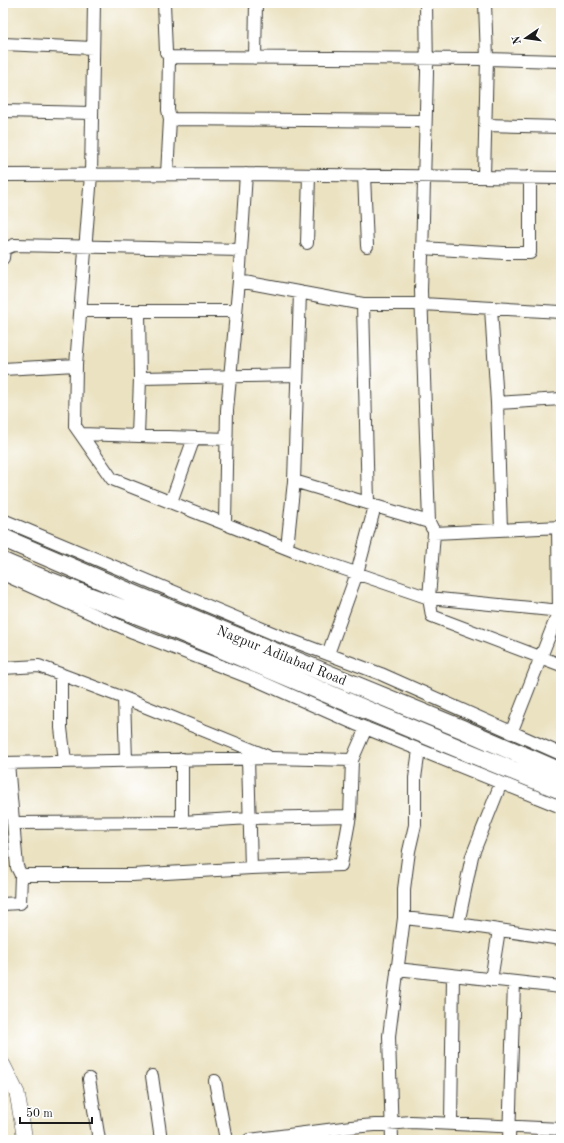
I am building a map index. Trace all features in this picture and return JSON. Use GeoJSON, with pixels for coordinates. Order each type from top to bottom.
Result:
{"type":"FeatureCollection","features":[{"type":"Feature","properties":{"kind":"highway","name":"Nagpur Adilabad Road"},"geometry":{"type":"LineString","coordinates":[[3,538],[138,596],[465,721],[561,772]]}},
{"type":"Feature","properties":{"kind":"highway","name":"Nagpur Adilabad Road"},"geometry":{"type":"LineString","coordinates":[[3,562],[160,624],[461,750],[561,790]]}},
{"type":"Feature","properties":{"kind":"main road"},"geometry":{"type":"LineString","coordinates":[[3,1064],[17,1093],[25,1140]]}},
{"type":"Feature","properties":{"kind":"street"},"geometry":{"type":"LineString","coordinates":[[94,3],[91,175],[76,365],[75,426],[112,479],[287,548],[429,598],[560,611]]}},
{"type":"Feature","properties":{"kind":"street"},"geometry":{"type":"LineString","coordinates":[[164,3],[166,52],[169,58],[168,110],[170,119],[168,174]]}},
{"type":"Feature","properties":{"kind":"street"},"geometry":{"type":"LineString","coordinates":[[255,58],[256,3]]}},
{"type":"Feature","properties":{"kind":"street"},"geometry":{"type":"LineString","coordinates":[[426,3],[427,59],[423,175],[422,304],[428,522],[434,533],[429,598],[432,616],[561,665]]}},
{"type":"Feature","properties":{"kind":"street"},"geometry":{"type":"LineString","coordinates":[[484,176],[487,59],[485,3]]}},
{"type":"Feature","properties":{"kind":"street"},"geometry":{"type":"LineString","coordinates":[[3,44],[93,48]]}},
{"type":"Feature","properties":{"kind":"street"},"geometry":{"type":"LineString","coordinates":[[169,58],[487,59],[561,61]]}},
{"type":"Feature","properties":{"kind":"street"},"geometry":{"type":"LineString","coordinates":[[3,111],[92,113]]}},
{"type":"Feature","properties":{"kind":"street"},"geometry":{"type":"LineString","coordinates":[[170,119],[425,121]]}},
{"type":"Feature","properties":{"kind":"street"},"geometry":{"type":"LineString","coordinates":[[485,125],[561,127]]}},
{"type":"Feature","properties":{"kind":"street"},"geometry":{"type":"LineString","coordinates":[[3,175],[246,174],[423,175],[561,178]]}},
{"type":"Feature","properties":{"kind":"street"},"geometry":{"type":"LineString","coordinates":[[225,524],[228,410],[246,174]]}},
{"type":"Feature","properties":{"kind":"street"},"geometry":{"type":"LineString","coordinates":[[307,243],[309,175]]}},
{"type":"Feature","properties":{"kind":"street"},"geometry":{"type":"LineString","coordinates":[[364,175],[367,246]]}},
{"type":"Feature","properties":{"kind":"street"},"geometry":{"type":"LineString","coordinates":[[422,248],[504,253],[530,253],[530,177]]}},
{"type":"Feature","properties":{"kind":"street"},"geometry":{"type":"LineString","coordinates":[[3,258],[4,249],[14,245],[241,250]]}},
{"type":"Feature","properties":{"kind":"street"},"geometry":{"type":"LineString","coordinates":[[239,281],[363,304],[422,304],[561,312]]}},
{"type":"Feature","properties":{"kind":"street"},"geometry":{"type":"LineString","coordinates":[[287,548],[294,481],[300,292]]}},
{"type":"Feature","properties":{"kind":"street"},"geometry":{"type":"LineString","coordinates":[[328,654],[357,573],[371,504],[363,304]]}},
{"type":"Feature","properties":{"kind":"street"},"geometry":{"type":"LineString","coordinates":[[491,308],[497,403],[501,530]]}},
{"type":"Feature","properties":{"kind":"street"},"geometry":{"type":"LineString","coordinates":[[81,310],[236,311]]}},
{"type":"Feature","properties":{"kind":"street"},"geometry":{"type":"LineString","coordinates":[[138,436],[140,378],[139,311]]}},
{"type":"Feature","properties":{"kind":"street"},"geometry":{"type":"LineString","coordinates":[[3,369],[76,365]]}},
{"type":"Feature","properties":{"kind":"street"},"geometry":{"type":"LineString","coordinates":[[140,378],[297,375]]}},
{"type":"Feature","properties":{"kind":"street"},"geometry":{"type":"LineString","coordinates":[[497,403],[561,399]]}},
{"type":"Feature","properties":{"kind":"street"},"geometry":{"type":"LineString","coordinates":[[81,434],[227,439]]}},
{"type":"Feature","properties":{"kind":"street"},"geometry":{"type":"LineString","coordinates":[[171,502],[194,438]]}},
{"type":"Feature","properties":{"kind":"street"},"geometry":{"type":"LineString","coordinates":[[294,481],[428,522]]}},
{"type":"Feature","properties":{"kind":"street"},"geometry":{"type":"LineString","coordinates":[[3,520],[277,635],[381,674],[465,721],[511,733],[561,754]]}},
{"type":"Feature","properties":{"kind":"street"},"geometry":{"type":"LineString","coordinates":[[434,533],[559,527],[560,611],[511,733]]}},
{"type":"Feature","properties":{"kind":"street"},"geometry":{"type":"LineString","coordinates":[[3,574],[133,632],[261,682],[366,728],[561,807]]}},
{"type":"Feature","properties":{"kind":"street"},"geometry":{"type":"LineString","coordinates":[[3,668],[39,666],[124,698],[272,758]]}},
{"type":"Feature","properties":{"kind":"street"},"geometry":{"type":"LineString","coordinates":[[61,674],[61,728],[65,762]]}},
{"type":"Feature","properties":{"kind":"street"},"geometry":{"type":"LineString","coordinates":[[124,698],[126,760]]}},
{"type":"Feature","properties":{"kind":"street"},"geometry":{"type":"LineString","coordinates":[[21,875],[132,875],[251,868],[341,865],[350,816],[352,760],[366,728]]}},
{"type":"Feature","properties":{"kind":"street"},"geometry":{"type":"LineString","coordinates":[[392,1140],[389,1036],[404,918],[404,888],[409,851],[415,825],[415,778],[419,750]]}},
{"type":"Feature","properties":{"kind":"street"},"geometry":{"type":"LineString","coordinates":[[3,904],[20,903],[21,875],[17,866],[6,763],[248,758],[352,760]]}},
{"type":"Feature","properties":{"kind":"street"},"geometry":{"type":"LineString","coordinates":[[248,758],[251,868]]}},
{"type":"Feature","properties":{"kind":"street"},"geometry":{"type":"LineString","coordinates":[[182,759],[182,822]]}},
{"type":"Feature","properties":{"kind":"street"},"geometry":{"type":"LineString","coordinates":[[458,924],[472,856],[501,783]]}},
{"type":"Feature","properties":{"kind":"street"},"geometry":{"type":"LineString","coordinates":[[13,823],[182,822],[250,818],[350,816]]}},
{"type":"Feature","properties":{"kind":"street"},"geometry":{"type":"LineString","coordinates":[[404,918],[458,924],[561,940]]}},
{"type":"Feature","properties":{"kind":"street"},"geometry":{"type":"LineString","coordinates":[[491,980],[499,930]]}},
{"type":"Feature","properties":{"kind":"street"},"geometry":{"type":"LineString","coordinates":[[397,969],[561,987]]}},
{"type":"Feature","properties":{"kind":"street"},"geometry":{"type":"LineString","coordinates":[[451,1123],[453,976]]}},
{"type":"Feature","properties":{"kind":"street"},"geometry":{"type":"LineString","coordinates":[[509,1140],[514,982]]}},
{"type":"Feature","properties":{"kind":"street"},"geometry":{"type":"LineString","coordinates":[[152,1076],[161,1140]]}},
{"type":"Feature","properties":{"kind":"street"},"geometry":{"type":"LineString","coordinates":[[89,1078],[99,1140]]}},
{"type":"Feature","properties":{"kind":"street"},"geometry":{"type":"LineString","coordinates":[[215,1081],[226,1140]]}},
{"type":"Feature","properties":{"kind":"street"},"geometry":{"type":"LineString","coordinates":[[249,1140],[339,1134],[391,1124],[411,1122],[561,1129]]}}]}
